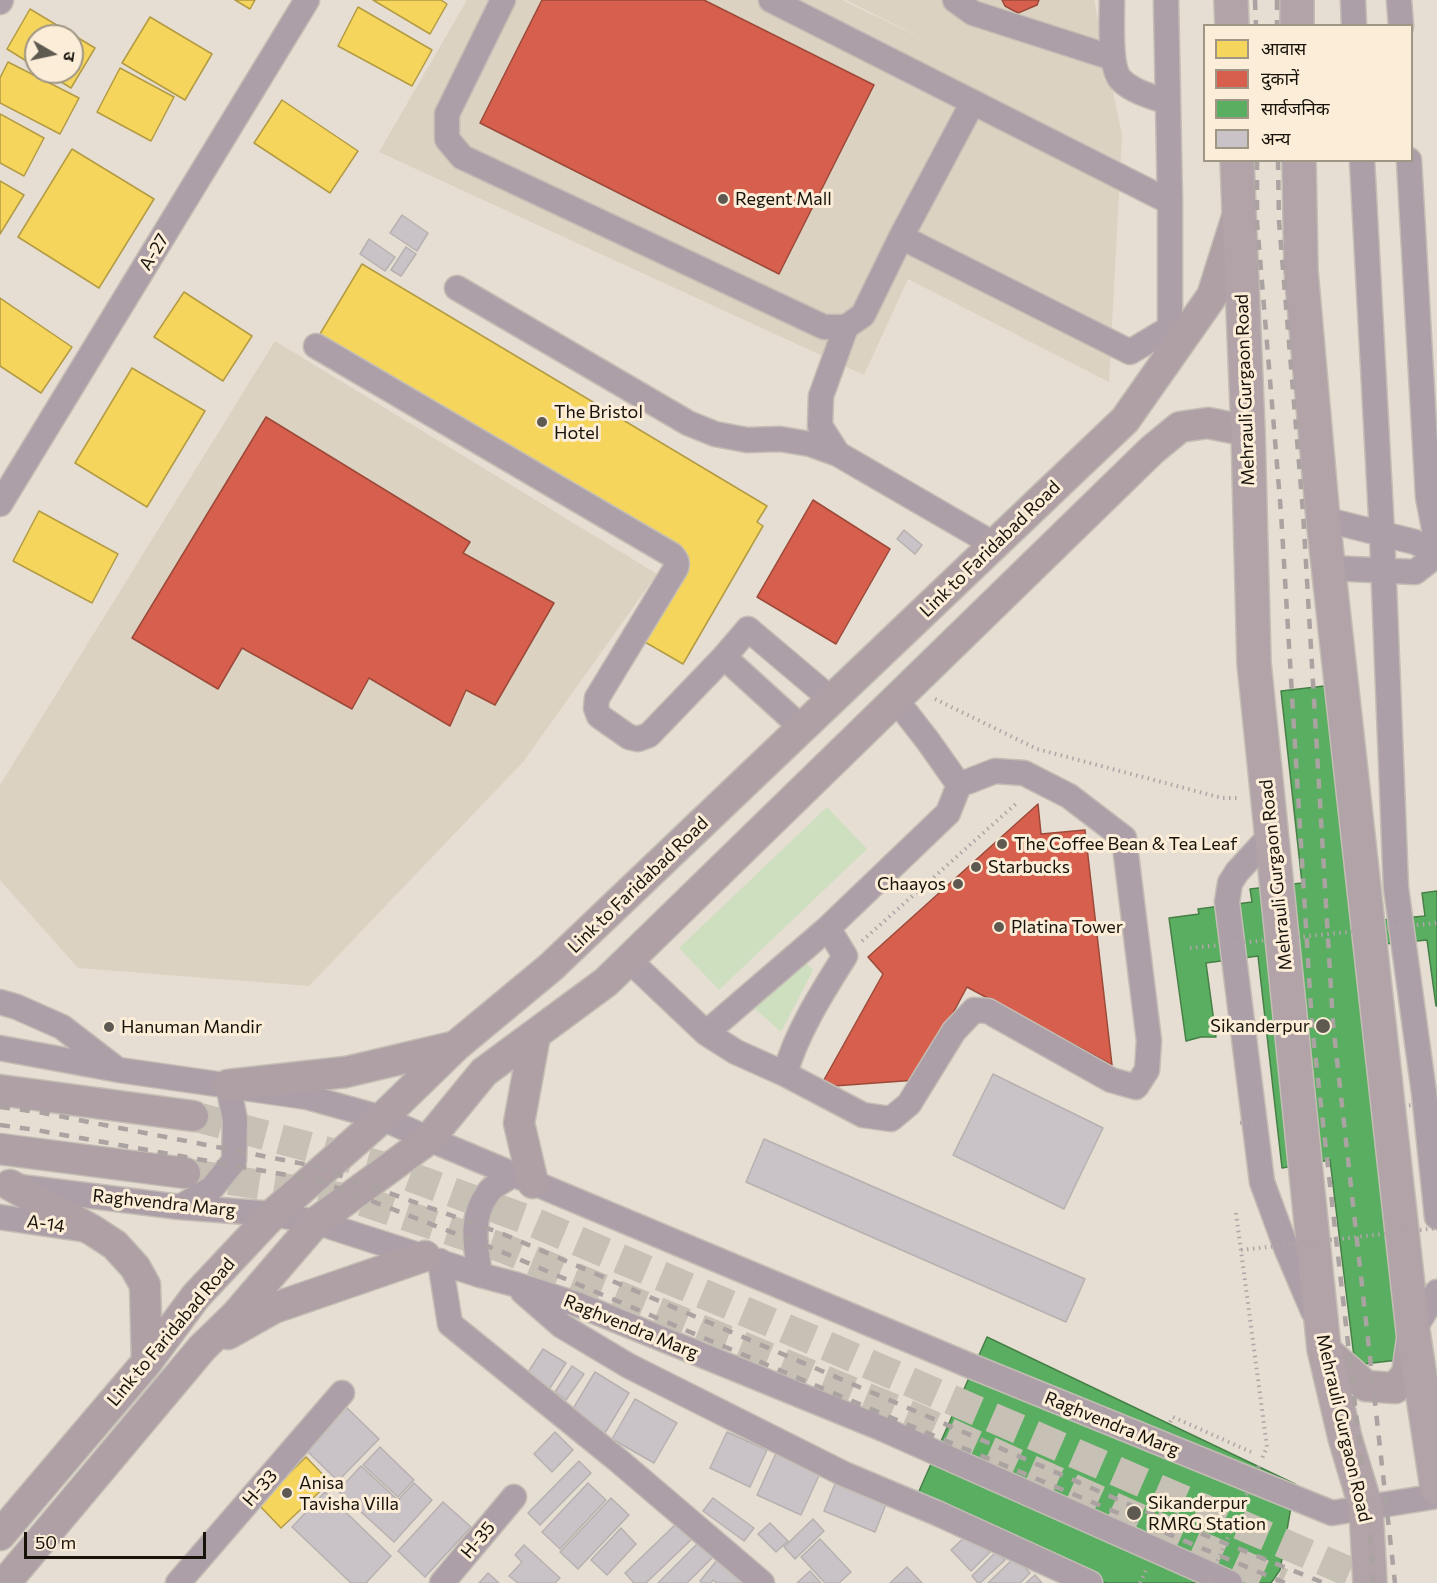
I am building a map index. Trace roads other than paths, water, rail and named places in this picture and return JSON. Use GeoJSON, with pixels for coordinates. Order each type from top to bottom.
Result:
{"type":"FeatureCollection","features":[{"type":"Feature","properties":{"kind":"highway"},"geometry":{"type":"LineString","coordinates":[[1231,0],[1232,24]]}},
{"type":"Feature","properties":{"kind":"highway"},"geometry":{"type":"LineString","coordinates":[[1297,0],[1297,24]]}},
{"type":"Feature","properties":{"kind":"highway","name":"Mehrauli Gurgaon Road"},"geometry":{"type":"LineString","coordinates":[[1237,162],[1248,431],[1254,663],[1323,1340],[1345,1438],[1366,1508],[1370,1583]]}},
{"type":"Feature","properties":{"kind":"highway"},"geometry":{"type":"LineString","coordinates":[[1299,162],[1301,271],[1323,519],[1413,1330],[1437,1488]]}},
{"type":"Feature","properties":{"kind":"main road","name":"Link to Faridabad Road"},"geometry":{"type":"LineString","coordinates":[[0,1535],[147,1362],[196,1296],[273,1214],[382,1118],[457,1045],[551,967],[1125,420],[1212,296],[1239,212]]}},
{"type":"Feature","properties":{"kind":"main road","name":"Link to Faridabad Road"},"geometry":{"type":"LineString","coordinates":[[5,1583],[202,1348],[236,1315],[316,1222],[429,1139],[484,1072],[606,982],[1152,450],[1180,427],[1208,423],[1248,431]]}},
{"type":"Feature","properties":{"kind":"main road"},"geometry":{"type":"LineString","coordinates":[[524,1179],[519,1123],[535,1035]]}},
{"type":"Feature","properties":{"kind":"main road"},"geometry":{"type":"LineString","coordinates":[[228,1085],[346,1072],[457,1045]]}},
{"type":"Feature","properties":{"kind":"main road"},"geometry":{"type":"LineString","coordinates":[[0,1090],[193,1116]]}},
{"type":"Feature","properties":{"kind":"main road"},"geometry":{"type":"LineString","coordinates":[[0,1149],[185,1173]]}},
{"type":"Feature","properties":{"kind":"main road"},"geometry":{"type":"LineString","coordinates":[[5,1185],[92,1230],[115,1245],[135,1267],[145,1285],[147,1362]]}},
{"type":"Feature","properties":{"kind":"main road"},"geometry":{"type":"LineString","coordinates":[[202,1348],[274,1308],[338,1285],[433,1259]]}},
{"type":"Feature","properties":{"kind":"main road"},"geometry":{"type":"LineString","coordinates":[[1323,1340],[1366,1386],[1395,1388],[1407,1374],[1413,1330]]}},
{"type":"Feature","properties":{"kind":"street","name":"A-27"},"geometry":{"type":"LineString","coordinates":[[0,504],[307,0]]}},
{"type":"Feature","properties":{"kind":"street"},"geometry":{"type":"LineString","coordinates":[[503,0],[447,114],[447,139],[462,157],[824,327],[846,327]]}},
{"type":"Feature","properties":{"kind":"street"},"geometry":{"type":"LineString","coordinates":[[771,0],[1170,202]]}},
{"type":"Feature","properties":{"kind":"street"},"geometry":{"type":"LineString","coordinates":[[956,0],[973,13],[1113,58]]}},
{"type":"Feature","properties":{"kind":"street"},"geometry":{"type":"LineString","coordinates":[[1112,0],[1113,58],[1119,79],[1137,91],[1168,102]]}},
{"type":"Feature","properties":{"kind":"street"},"geometry":{"type":"LineString","coordinates":[[1166,0],[1170,358]]}},
{"type":"Feature","properties":{"kind":"street"},"geometry":{"type":"LineString","coordinates":[[1353,0],[1354,24]]}},
{"type":"Feature","properties":{"kind":"street"},"geometry":{"type":"LineString","coordinates":[[1399,0],[1401,24]]}},
{"type":"Feature","properties":{"kind":"street"},"geometry":{"type":"LineString","coordinates":[[838,454],[820,426],[821,396],[846,327],[863,315],[901,237],[973,102]]}},
{"type":"Feature","properties":{"kind":"street"},"geometry":{"type":"LineString","coordinates":[[1362,162],[1382,534],[1396,888],[1424,1093],[1437,1217]]}},
{"type":"Feature","properties":{"kind":"street"},"geometry":{"type":"LineString","coordinates":[[1408,162],[1428,497],[1437,544]]}},
{"type":"Feature","properties":{"kind":"street"},"geometry":{"type":"LineString","coordinates":[[901,237],[1130,352],[1170,328]]}},
{"type":"Feature","properties":{"kind":"street"},"geometry":{"type":"LineString","coordinates":[[458,288],[688,423],[715,434],[747,440],[780,439],[810,444],[838,454],[994,545]]}},
{"type":"Feature","properties":{"kind":"street"},"geometry":{"type":"LineString","coordinates":[[316,346],[672,555],[677,565],[676,568],[597,698],[596,708],[599,716],[629,737],[638,739],[649,735],[748,629],[832,700]]}},
{"type":"Feature","properties":{"kind":"street"},"geometry":{"type":"LineString","coordinates":[[1323,519],[1415,543],[1437,554],[1415,572],[1329,568]]}},
{"type":"Feature","properties":{"kind":"street"},"geometry":{"type":"LineString","coordinates":[[724,657],[802,728]]}},
{"type":"Feature","properties":{"kind":"street"},"geometry":{"type":"LineString","coordinates":[[903,693],[928,741],[959,785]]}},
{"type":"Feature","properties":{"kind":"street"},"geometry":{"type":"LineString","coordinates":[[628,960],[706,1033],[736,1052],[785,1074],[864,1115],[891,1119],[909,1104],[954,1031],[974,1010],[988,1011],[1111,1080],[1136,1087],[1147,1070],[1149,1041],[1124,838],[1069,796],[1024,773],[995,771],[959,785],[948,813],[828,927],[706,1033]]}},
{"type":"Feature","properties":{"kind":"street"},"geometry":{"type":"LineString","coordinates":[[1272,834],[1237,872],[1230,884],[1227,902],[1262,1182],[1323,1340]]}},
{"type":"Feature","properties":{"kind":"street"},"geometry":{"type":"LineString","coordinates":[[785,1074],[791,1053],[845,956],[828,927]]}},
{"type":"Feature","properties":{"kind":"street"},"geometry":{"type":"LineString","coordinates":[[0,1002],[62,1027],[119,1070]]}},
{"type":"Feature","properties":{"kind":"street"},"geometry":{"type":"LineString","coordinates":[[0,1048],[119,1070],[307,1097],[382,1118]]}},
{"type":"Feature","properties":{"kind":"street"},"geometry":{"type":"LineString","coordinates":[[180,1207],[212,1188],[234,1161],[235,1120],[228,1085]]}},
{"type":"Feature","properties":{"kind":"street","name":"Raghvendra Marg"},"geometry":{"type":"LineString","coordinates":[[382,1118],[966,1364],[1332,1513],[1437,1496]]}},
{"type":"Feature","properties":{"kind":"street"},"geometry":{"type":"LineString","coordinates":[[480,1275],[474,1237],[478,1214],[488,1192],[524,1179]]}},
{"type":"Feature","properties":{"kind":"street","name":"Raghvendra Marg"},"geometry":{"type":"LineString","coordinates":[[5,1185],[180,1207],[273,1214],[316,1222],[579,1305],[883,1429],[1230,1583]]}},
{"type":"Feature","properties":{"kind":"street","name":"A-14"},"geometry":{"type":"LineString","coordinates":[[0,1217],[92,1230]]}},
{"type":"Feature","properties":{"kind":"street"},"geometry":{"type":"LineString","coordinates":[[433,1259],[450,1324],[619,1461],[762,1583]]}},
{"type":"Feature","properties":{"kind":"street"},"geometry":{"type":"LineString","coordinates":[[514,1284],[562,1326],[629,1366],[844,1474],[939,1514],[1090,1583]]}},
{"type":"Feature","properties":{"kind":"street"},"geometry":{"type":"LineString","coordinates":[[1413,1330],[1437,1292]]}},
{"type":"Feature","properties":{"kind":"street","name":"H-33"},"geometry":{"type":"LineString","coordinates":[[178,1583],[342,1393]]}},
{"type":"Feature","properties":{"kind":"street","name":"H-35"},"geometry":{"type":"LineString","coordinates":[[442,1583],[514,1497]]}},
{"type":"Feature","properties":{"kind":"tunnel"},"geometry":{"type":"LineString","coordinates":[[193,1116],[381,1166],[528,1220],[827,1346],[1375,1583]]}},
{"type":"Feature","properties":{"kind":"tunnel"},"geometry":{"type":"LineString","coordinates":[[185,1173],[359,1200],[503,1248],[911,1416],[1282,1583]]}},
{"type":"Feature","properties":{"kind":"railway"},"geometry":{"type":"LineString","coordinates":[[1255,0],[1256,24]]}},
{"type":"Feature","properties":{"kind":"railway"},"geometry":{"type":"LineString","coordinates":[[1277,0],[1277,24]]}},
{"type":"Feature","properties":{"kind":"railway"},"geometry":{"type":"LineString","coordinates":[[1257,162],[1257,222],[1281,513],[1312,1026],[1371,1546],[1373,1583]]}},
{"type":"Feature","properties":{"kind":"railway"},"geometry":{"type":"LineString","coordinates":[[1278,162],[1279,221],[1303,512],[1333,1024],[1395,1583]]}},
{"type":"Feature","properties":{"kind":"railway"},"geometry":{"type":"LineString","coordinates":[[0,1107],[38,1112],[314,1166],[503,1234],[1135,1507],[1324,1583]]}},
{"type":"Feature","properties":{"kind":"railway"},"geometry":{"type":"LineString","coordinates":[[0,1125],[320,1181],[495,1249],[1285,1583]]}},
{"type":"Feature","properties":{"kind":"place","name":"Regent Mall"},"geometry":{"type":"Point","coordinates":[723,199]}},
{"type":"Feature","properties":{"kind":"place","name":"The Bristol Hotel"},"geometry":{"type":"Point","coordinates":[542,422]}},
{"type":"Feature","properties":{"kind":"place","name":"The Coffee Bean & Tea Leaf"},"geometry":{"type":"Point","coordinates":[1002,844]}},
{"type":"Feature","properties":{"kind":"place","name":"Starbucks"},"geometry":{"type":"Point","coordinates":[976,867]}},
{"type":"Feature","properties":{"kind":"place","name":"Chaayos"},"geometry":{"type":"Point","coordinates":[958,884]}},
{"type":"Feature","properties":{"kind":"place","name":"Platina Tower"},"geometry":{"type":"Point","coordinates":[999,927]}},
{"type":"Feature","properties":{"kind":"place","name":"Sikanderpur"},"geometry":{"type":"Point","coordinates":[1323,1026]}},
{"type":"Feature","properties":{"kind":"place","name":"Hanuman Mandir"},"geometry":{"type":"Point","coordinates":[109,1027]}},
{"type":"Feature","properties":{"kind":"place","name":"Anisa Tavisha Villa"},"geometry":{"type":"Point","coordinates":[287,1493]}},
{"type":"Feature","properties":{"kind":"place","name":"Sikanderpur RMRG Station"},"geometry":{"type":"Point","coordinates":[1134,1513]}}]}
